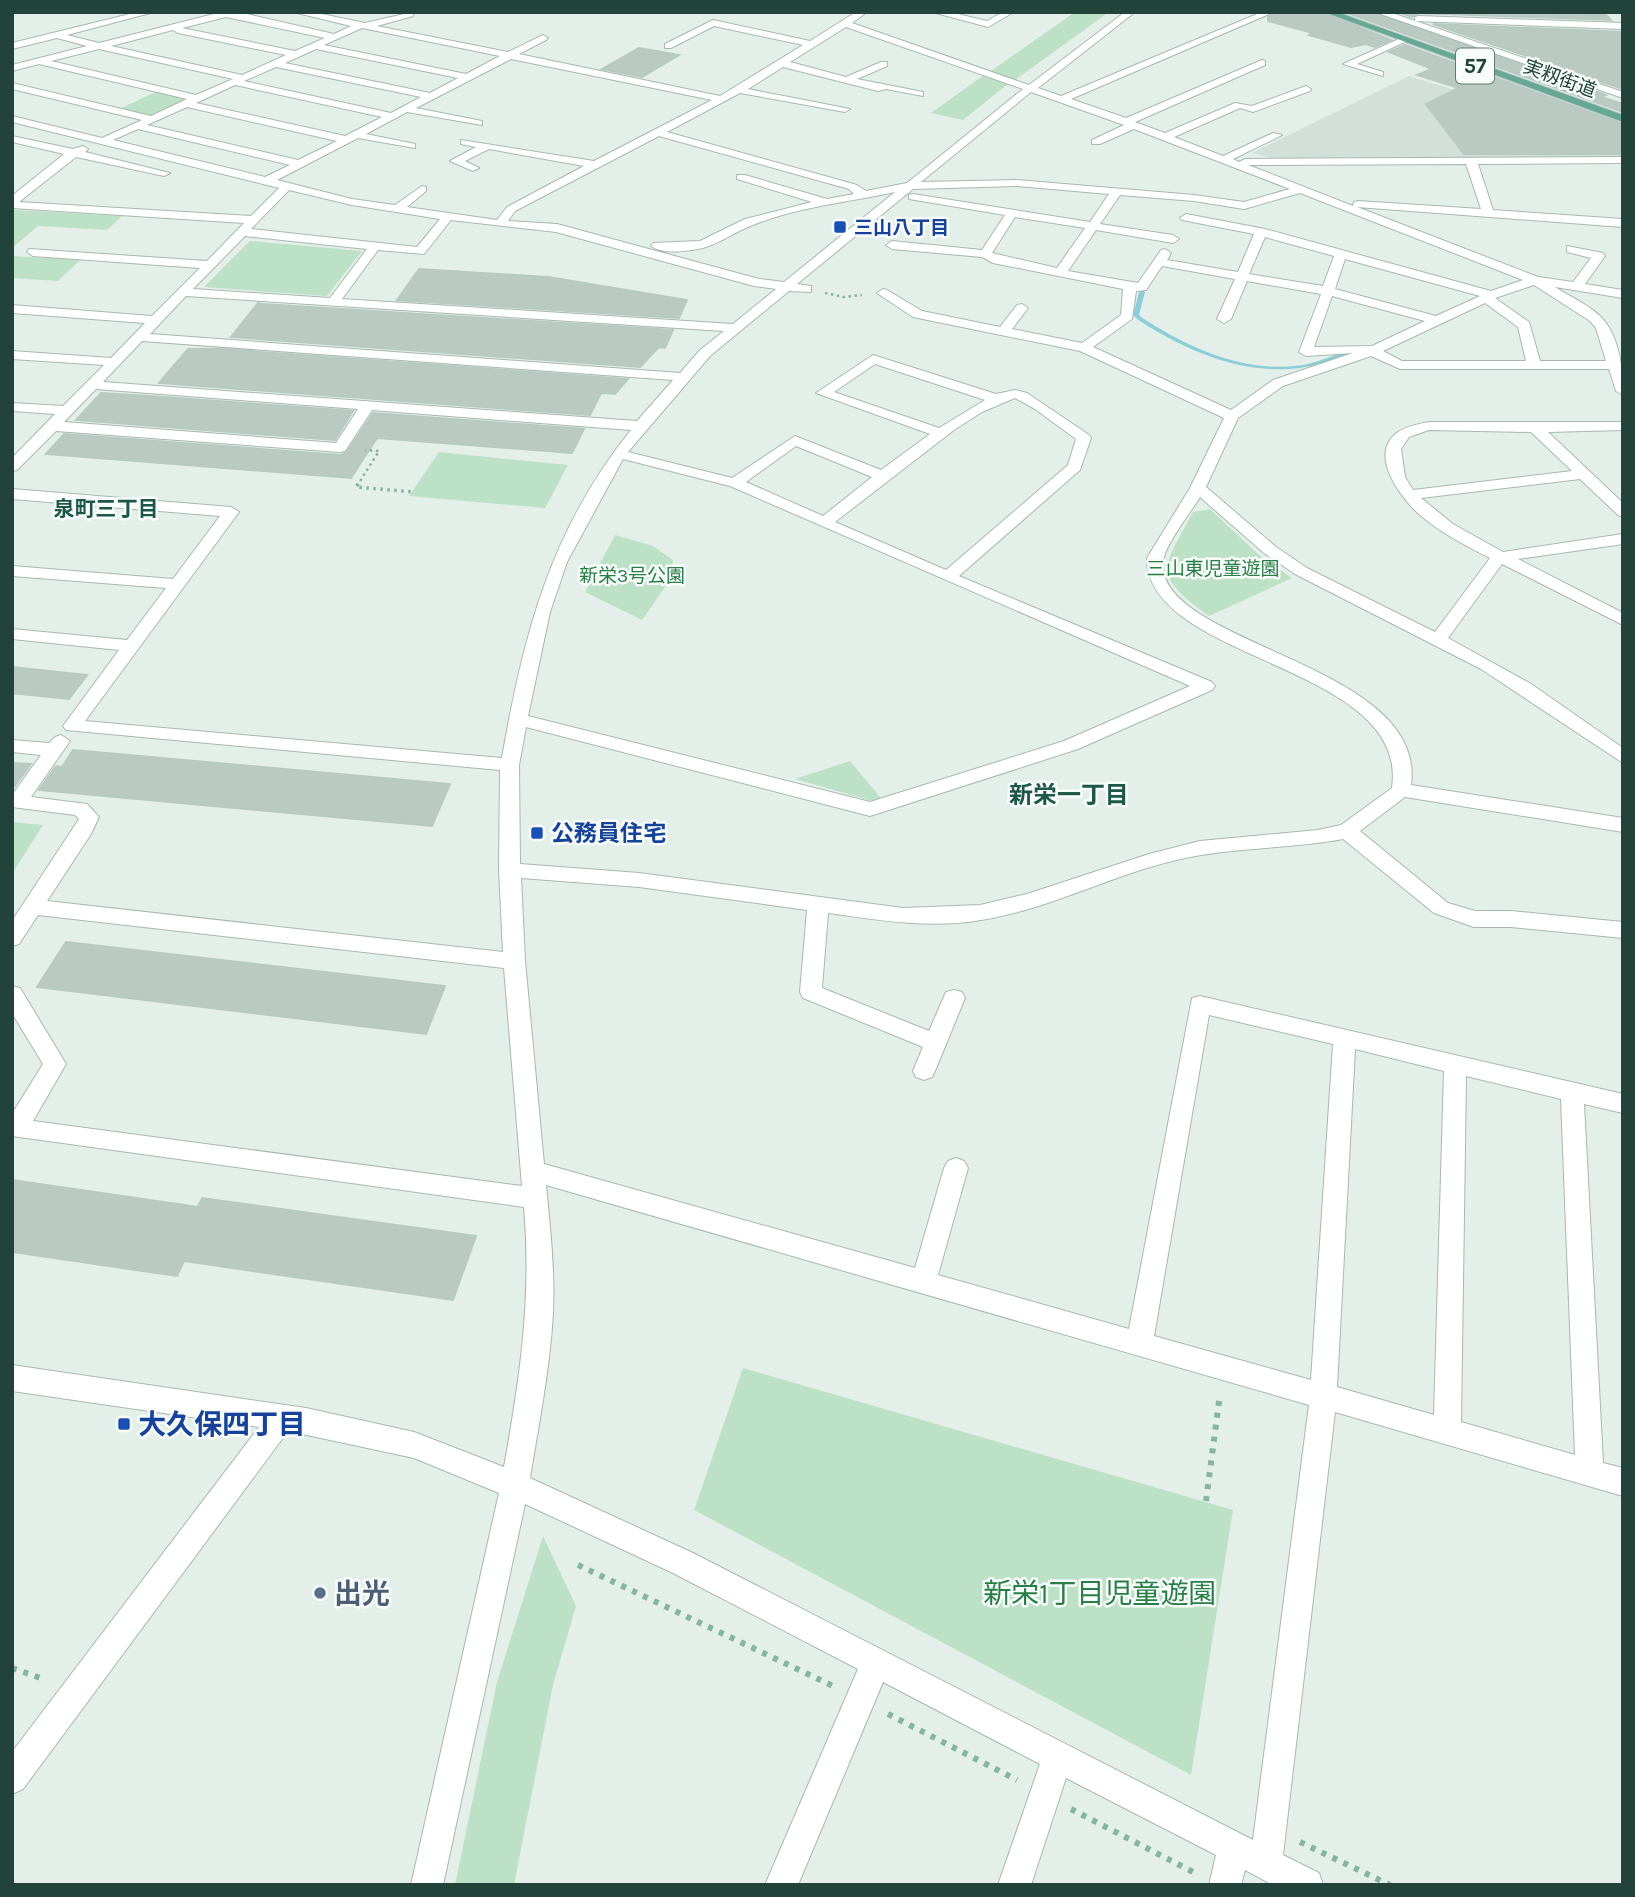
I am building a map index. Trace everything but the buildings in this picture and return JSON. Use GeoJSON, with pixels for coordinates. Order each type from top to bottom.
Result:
{"type":"FeatureCollection","features":[{"type":"Feature","properties":{"kind":"main road","name":"実籾街道"},"geometry":{"type":"LineString","coordinates":[[1328,12],[1623,119]]}},
{"type":"Feature","properties":{"kind":"street"},"geometry":{"type":"LineString","coordinates":[[108,12],[127,18]]}},
{"type":"Feature","properties":{"kind":"street"},"geometry":{"type":"LineString","coordinates":[[12,46],[150,12]]}},
{"type":"Feature","properties":{"kind":"street"},"geometry":{"type":"LineString","coordinates":[[297,12],[722,99]]}},
{"type":"Feature","properties":{"kind":"street"},"geometry":{"type":"LineString","coordinates":[[835,12],[1535,280],[1595,318],[1602,327],[1623,391]]}},
{"type":"Feature","properties":{"kind":"street"},"geometry":{"type":"LineString","coordinates":[[936,12],[988,24],[1010,12]]}},
{"type":"Feature","properties":{"kind":"street"},"geometry":{"type":"LineString","coordinates":[[427,1885],[515,1485],[533,1381],[540,1312],[540,1248],[514,961],[509,870],[510,765],[542,612],[559,562],[584,513],[620,454],[684,377],[734,328],[910,192],[1031,87],[1131,12]]}},
{"type":"Feature","properties":{"kind":"street"},"geometry":{"type":"LineString","coordinates":[[1063,99],[1270,12]]}},
{"type":"Feature","properties":{"kind":"street"},"geometry":{"type":"LineString","coordinates":[[1379,12],[1623,95]]}},
{"type":"Feature","properties":{"kind":"street"},"geometry":{"type":"LineString","coordinates":[[1557,12],[1574,24]]}},
{"type":"Feature","properties":{"kind":"street"},"geometry":{"type":"LineString","coordinates":[[12,68],[230,13],[335,37]]}},
{"type":"Feature","properties":{"kind":"street"},"geometry":{"type":"LineString","coordinates":[[12,204],[77,152],[335,37],[363,26],[410,14]]}},
{"type":"Feature","properties":{"kind":"street"},"geometry":{"type":"LineString","coordinates":[[1399,19],[1440,16],[1623,26]]}},
{"type":"Feature","properties":{"kind":"street"},"geometry":{"type":"LineString","coordinates":[[500,224],[511,209],[740,90],[854,18]]}},
{"type":"Feature","properties":{"kind":"street"},"geometry":{"type":"LineString","coordinates":[[668,46],[713,23],[814,44]]}},
{"type":"Feature","properties":{"kind":"street"},"geometry":{"type":"LineString","coordinates":[[171,28],[296,54]]}},
{"type":"Feature","properties":{"kind":"street"},"geometry":{"type":"LineString","coordinates":[[58,35],[391,116]]}},
{"type":"Feature","properties":{"kind":"street"},"geometry":{"type":"LineString","coordinates":[[265,182],[543,38]]}},
{"type":"Feature","properties":{"kind":"street"},"geometry":{"type":"LineString","coordinates":[[1379,74],[1348,64],[1404,40]]}},
{"type":"Feature","properties":{"kind":"street"},"geometry":{"type":"LineString","coordinates":[[315,46],[467,77]]}},
{"type":"Feature","properties":{"kind":"street"},"geometry":{"type":"LineString","coordinates":[[38,61],[192,101],[353,137],[411,146]]}},
{"type":"Feature","properties":{"kind":"street"},"geometry":{"type":"LineString","coordinates":[[1096,142],[1129,123],[1262,63]]}},
{"type":"Feature","properties":{"kind":"street"},"geometry":{"type":"LineString","coordinates":[[276,64],[431,96]]}},
{"type":"Feature","properties":{"kind":"street"},"geometry":{"type":"LineString","coordinates":[[784,64],[919,94]]}},
{"type":"Feature","properties":{"kind":"street"},"geometry":{"type":"LineString","coordinates":[[847,80],[884,65]]}},
{"type":"Feature","properties":{"kind":"street"},"geometry":{"type":"LineString","coordinates":[[1506,77],[1541,67]]}},
{"type":"Feature","properties":{"kind":"street"},"geometry":{"type":"LineString","coordinates":[[12,86],[152,119]]}},
{"type":"Feature","properties":{"kind":"street"},"geometry":{"type":"LineString","coordinates":[[1165,137],[1239,105],[1253,110],[1306,89]]}},
{"type":"Feature","properties":{"kind":"street"},"geometry":{"type":"LineString","coordinates":[[740,90],[845,109]]}},
{"type":"Feature","properties":{"kind":"street"},"geometry":{"type":"LineString","coordinates":[[406,109],[478,123]]}},
{"type":"Feature","properties":{"kind":"street"},"geometry":{"type":"LineString","coordinates":[[12,119],[286,187],[448,217],[557,228],[758,283],[807,289]]}},
{"type":"Feature","properties":{"kind":"street"},"geometry":{"type":"LineString","coordinates":[[137,126],[300,164]]}},
{"type":"Feature","properties":{"kind":"street"},"geometry":{"type":"LineString","coordinates":[[660,133],[853,187],[863,195]]}},
{"type":"Feature","properties":{"kind":"street"},"geometry":{"type":"LineString","coordinates":[[1226,161],[1278,135]]}},
{"type":"Feature","properties":{"kind":"street"},"geometry":{"type":"LineString","coordinates":[[12,139],[164,173]]}},
{"type":"Feature","properties":{"kind":"street"},"geometry":{"type":"LineString","coordinates":[[465,142],[596,165]]}},
{"type":"Feature","properties":{"kind":"street"},"geometry":{"type":"LineString","coordinates":[[473,168],[456,161],[486,146]]}},
{"type":"Feature","properties":{"kind":"street"},"geometry":{"type":"LineString","coordinates":[[1226,161],[1623,160]]}},
{"type":"Feature","properties":{"kind":"street"},"geometry":{"type":"LineString","coordinates":[[1471,161],[1488,213]]}},
{"type":"Feature","properties":{"kind":"street"},"geometry":{"type":"LineString","coordinates":[[741,177],[826,203]]}},
{"type":"Feature","properties":{"kind":"street"},"geometry":{"type":"LineString","coordinates":[[12,180],[33,186]]}},
{"type":"Feature","properties":{"kind":"street"},"geometry":{"type":"LineString","coordinates":[[574,233],[602,234],[646,244],[686,247],[703,244],[749,222],[863,195],[1017,183],[1194,198],[1244,206],[1303,189]]}},
{"type":"Feature","properties":{"kind":"street"},"geometry":{"type":"LineString","coordinates":[[12,467],[286,187]]}},
{"type":"Feature","properties":{"kind":"street"},"geometry":{"type":"LineString","coordinates":[[397,209],[422,189]]}},
{"type":"Feature","properties":{"kind":"street"},"geometry":{"type":"LineString","coordinates":[[1061,272],[1117,191]]}},
{"type":"Feature","properties":{"kind":"street"},"geometry":{"type":"LineString","coordinates":[[910,192],[1012,213],[1173,239]]}},
{"type":"Feature","properties":{"kind":"street"},"geometry":{"type":"LineString","coordinates":[[892,245],[985,254],[993,259],[1130,287],[1142,287],[1186,218],[1194,198]]}},
{"type":"Feature","properties":{"kind":"street"},"geometry":{"type":"LineString","coordinates":[[1338,203],[1623,223]]}},
{"type":"Feature","properties":{"kind":"street"},"geometry":{"type":"LineString","coordinates":[[12,204],[253,220]]}},
{"type":"Feature","properties":{"kind":"street"},"geometry":{"type":"LineString","coordinates":[[985,254],[1012,213]]}},
{"type":"Feature","properties":{"kind":"street"},"geometry":{"type":"LineString","coordinates":[[242,232],[420,251],[448,217]]}},
{"type":"Feature","properties":{"kind":"street"},"geometry":{"type":"LineString","coordinates":[[1186,218],[1261,232],[1490,297],[1524,325],[1534,365]]}},
{"type":"Feature","properties":{"kind":"street"},"geometry":{"type":"LineString","coordinates":[[1224,319],[1261,232]]}},
{"type":"Feature","properties":{"kind":"street"},"geometry":{"type":"LineString","coordinates":[[333,302],[375,246]]}},
{"type":"Feature","properties":{"kind":"street"},"geometry":{"type":"LineString","coordinates":[[1571,250],[1599,257],[1576,287]]}},
{"type":"Feature","properties":{"kind":"street"},"geometry":{"type":"LineString","coordinates":[[33,252],[209,265]]}},
{"type":"Feature","properties":{"kind":"street"},"geometry":{"type":"LineString","coordinates":[[1340,254],[1306,352],[1356,347],[1372,351],[1400,365],[1616,365]]}},
{"type":"Feature","properties":{"kind":"street"},"geometry":{"type":"LineString","coordinates":[[1159,262],[1328,291],[1440,321]]}},
{"type":"Feature","properties":{"kind":"street"},"geometry":{"type":"LineString","coordinates":[[509,870],[639,880],[903,916],[980,913],[1029,901],[1156,859],[1200,848],[1318,837],[1347,831],[1401,790],[1403,776],[1399,751],[1382,721],[1343,692],[1204,624],[1166,593],[1155,571],[1155,558],[1198,488],[1233,416],[1278,383],[1372,351],[1490,297],[1535,280],[1623,295]]}},
{"type":"Feature","properties":{"kind":"street"},"geometry":{"type":"LineString","coordinates":[[1084,348],[1127,316],[1130,287]]}},
{"type":"Feature","properties":{"kind":"street"},"geometry":{"type":"LineString","coordinates":[[183,292],[734,328]]}},
{"type":"Feature","properties":{"kind":"street"},"geometry":{"type":"LineString","coordinates":[[884,293],[918,314],[1084,348],[1233,416]]}},
{"type":"Feature","properties":{"kind":"street"},"geometry":{"type":"LineString","coordinates":[[1004,330],[1022,308]]}},
{"type":"Feature","properties":{"kind":"street"},"geometry":{"type":"LineString","coordinates":[[12,309],[154,320]]}},
{"type":"Feature","properties":{"kind":"street"},"geometry":{"type":"LineString","coordinates":[[138,337],[684,377]]}},
{"type":"Feature","properties":{"kind":"street"},"geometry":{"type":"LineString","coordinates":[[12,355],[114,362]]}},
{"type":"Feature","properties":{"kind":"street"},"geometry":{"type":"LineString","coordinates":[[941,433],[823,393],[873,359],[994,398]]}},
{"type":"Feature","properties":{"kind":"street"},"geometry":{"type":"LineString","coordinates":[[92,385],[641,426]]}},
{"type":"Feature","properties":{"kind":"street"},"geometry":{"type":"LineString","coordinates":[[824,523],[941,433],[994,398],[1016,394],[1042,408],[1084,438],[1075,467],[948,577]]}},
{"type":"Feature","properties":{"kind":"street"},"geometry":{"type":"LineString","coordinates":[[53,426],[340,448],[368,405]]}},
{"type":"Feature","properties":{"kind":"street"},"geometry":{"type":"LineString","coordinates":[[12,407],[67,411]]}},
{"type":"Feature","properties":{"kind":"street"},"geometry":{"type":"LineString","coordinates":[[1623,426],[1429,426],[1408,430],[1400,436],[1393,449],[1394,469],[1409,495],[1436,521],[1499,557],[1623,620]]}},
{"type":"Feature","properties":{"kind":"street"},"geometry":{"type":"LineString","coordinates":[[1535,427],[1623,512]]}},
{"type":"Feature","properties":{"kind":"street"},"geometry":{"type":"LineString","coordinates":[[735,483],[795,440],[884,477]]}},
{"type":"Feature","properties":{"kind":"street"},"geometry":{"type":"LineString","coordinates":[[518,719],[870,809],[1071,745],[1206,686],[735,483],[620,454]]}},
{"type":"Feature","properties":{"kind":"street"},"geometry":{"type":"LineString","coordinates":[[1409,495],[1584,474]]}},
{"type":"Feature","properties":{"kind":"street"},"geometry":{"type":"LineString","coordinates":[[1198,488],[1269,550],[1301,571],[1328,587],[1439,638],[1525,688],[1623,757]]}},
{"type":"Feature","properties":{"kind":"street"},"geometry":{"type":"LineString","coordinates":[[12,494],[231,512],[17,802],[80,809],[89,817],[84,829],[12,938]]}},
{"type":"Feature","properties":{"kind":"street"},"geometry":{"type":"LineString","coordinates":[[1439,638],[1499,557],[1623,539]]}},
{"type":"Feature","properties":{"kind":"street"},"geometry":{"type":"LineString","coordinates":[[12,571],[178,584]]}},
{"type":"Feature","properties":{"kind":"street"},"geometry":{"type":"LineString","coordinates":[[12,634],[132,646]]}},
{"type":"Feature","properties":{"kind":"street"},"geometry":{"type":"LineString","coordinates":[[72,726],[510,765]]}},
{"type":"Feature","properties":{"kind":"street"},"geometry":{"type":"LineString","coordinates":[[12,746],[54,750]]}},
{"type":"Feature","properties":{"kind":"street"},"geometry":{"type":"LineString","coordinates":[[1401,790],[1623,825]]}},
{"type":"Feature","properties":{"kind":"street"},"geometry":{"type":"LineString","coordinates":[[1347,831],[1441,908],[1474,919],[1511,919],[1623,930]]}},
{"type":"Feature","properties":{"kind":"street"},"geometry":{"type":"LineString","coordinates":[[818,905],[811,992],[936,1043]]}},
{"type":"Feature","properties":{"kind":"street"},"geometry":{"type":"LineString","coordinates":[[32,907],[514,961]]}},
{"type":"Feature","properties":{"kind":"street"},"geometry":{"type":"LineString","coordinates":[[12,994],[55,1064],[16,1128],[536,1198]]}},
{"type":"Feature","properties":{"kind":"street"},"geometry":{"type":"LineString","coordinates":[[924,1072],[954,998]]}},
{"type":"Feature","properties":{"kind":"street"},"geometry":{"type":"LineString","coordinates":[[1139,1346],[1200,1004],[1623,1104]]}},
{"type":"Feature","properties":{"kind":"street"},"geometry":{"type":"LineString","coordinates":[[1266,1864],[1323,1396],[1345,1039]]}},
{"type":"Feature","properties":{"kind":"street"},"geometry":{"type":"LineString","coordinates":[[1447,1433],[1455,1063]]}},
{"type":"Feature","properties":{"kind":"street"},"geometry":{"type":"LineString","coordinates":[[1572,1091],[1590,1473]]}},
{"type":"Feature","properties":{"kind":"street"},"geometry":{"type":"LineString","coordinates":[[923,1283],[956,1168]]}},
{"type":"Feature","properties":{"kind":"street"},"geometry":{"type":"LineString","coordinates":[[534,1171],[1139,1346],[1623,1482]]}},
{"type":"Feature","properties":{"kind":"street"},"geometry":{"type":"LineString","coordinates":[[12,1378],[306,1421],[414,1445],[515,1485],[683,1563],[1307,1885]]}},
{"type":"Feature","properties":{"kind":"street"},"geometry":{"type":"LineString","coordinates":[[12,1778],[282,1418]]}},
{"type":"Feature","properties":{"kind":"street"},"geometry":{"type":"LineString","coordinates":[[781,1885],[876,1663]]}},
{"type":"Feature","properties":{"kind":"street"},"geometry":{"type":"LineString","coordinates":[[1014,1885],[1058,1756]]}},
{"type":"Feature","properties":{"kind":"street"},"geometry":{"type":"LineString","coordinates":[[1214,1882],[1234,1848]]}},
{"type":"Feature","properties":{"kind":"path"},"geometry":{"type":"LineString","coordinates":[[807,289],[844,297],[884,293]]}},
{"type":"Feature","properties":{"kind":"path"},"geometry":{"type":"LineString","coordinates":[[340,448],[379,451],[356,486],[414,492]]}},
{"type":"Feature","properties":{"kind":"path"},"geometry":{"type":"LineString","coordinates":[[1206,1502],[1223,1369]]}},
{"type":"Feature","properties":{"kind":"path"},"geometry":{"type":"LineString","coordinates":[[578,1565],[860,1699],[1214,1882]]}},
{"type":"Feature","properties":{"kind":"path"},"geometry":{"type":"LineString","coordinates":[[1270,1827],[1390,1885]]}},
{"type":"Feature","properties":{"kind":"shaded area"},"geometry":{"type":"Polygon","coordinates":[[[1484,75],[1623,126],[1623,157],[1271,158],[1252,153],[1409,76],[1452,89],[1484,75]]]}},
{"type":"Feature","properties":{"kind":"green space"},"geometry":{"type":"Polygon","coordinates":[[[1075,12],[1109,12],[1015,80],[991,71],[1075,12]]]}},
{"type":"Feature","properties":{"kind":"green space"},"geometry":{"type":"Polygon","coordinates":[[[984,75],[1009,83],[963,120],[931,113],[984,75]]]}},
{"type":"Feature","properties":{"kind":"green space"},"geometry":{"type":"Polygon","coordinates":[[[158,91],[189,98],[161,113],[140,115],[117,110],[158,91]]]}},
{"type":"Feature","properties":{"kind":"green space"},"geometry":{"type":"Polygon","coordinates":[[[14,210],[122,216],[107,230],[38,226],[12,248],[14,210]]]}},
{"type":"Feature","properties":{"kind":"green space"},"geometry":{"type":"Polygon","coordinates":[[[250,241],[362,251],[327,296],[204,287],[250,241]]]}},
{"type":"Feature","properties":{"kind":"green space"},"geometry":{"type":"Polygon","coordinates":[[[12,256],[80,260],[58,281],[12,278],[12,256]]]}},
{"type":"Feature","properties":{"kind":"green space"},"geometry":{"type":"Polygon","coordinates":[[[439,452],[568,465],[545,508],[409,496],[439,452]]]}},
{"type":"Feature","properties":{"kind":"green space","name":"三山東児童遊園"},"geometry":{"type":"Polygon","coordinates":[[[1210,509],[1258,554],[1292,578],[1209,616],[1190,602],[1170,580],[1169,559],[1193,512],[1210,509]]]}},
{"type":"Feature","properties":{"kind":"green space","name":"新栄3号公園"},"geometry":{"type":"Polygon","coordinates":[[[615,535],[653,546],[673,560],[670,580],[642,620],[585,592],[615,535]]]}},
{"type":"Feature","properties":{"kind":"green space"},"geometry":{"type":"Polygon","coordinates":[[[850,761],[881,798],[872,801],[795,779],[850,761]]]}},
{"type":"Feature","properties":{"kind":"green space"},"geometry":{"type":"Polygon","coordinates":[[[12,822],[43,825],[12,874],[12,822]]]}},
{"type":"Feature","properties":{"kind":"green space","name":"新栄1丁目児童遊園"},"geometry":{"type":"Polygon","coordinates":[[[743,1368],[1233,1510],[1191,1775],[694,1510],[743,1368]]]}},
{"type":"Feature","properties":{"kind":"green space"},"geometry":{"type":"Polygon","coordinates":[[[543,1536],[576,1606],[553,1685],[514,1885],[455,1885],[497,1682],[543,1536]]]}},
{"type":"Feature","properties":{"kind":"waterway"},"geometry":{"type":"LineString","coordinates":[[1142,292],[1136,315],[1139,318],[1156,330],[1194,349],[1235,363],[1278,368],[1299,367],[1351,351]]}},
{"type":"Feature","properties":{"kind":"place","name":"三山八丁目"},"geometry":{"type":"Point","coordinates":[840,227]}},
{"type":"Feature","properties":{"kind":"place","name":"公務員住宅"},"geometry":{"type":"Point","coordinates":[537,833]}},
{"type":"Feature","properties":{"kind":"place","name":"大久保四丁目"},"geometry":{"type":"Point","coordinates":[124,1424]}},
{"type":"Feature","properties":{"kind":"place","name":"出光"},"geometry":{"type":"Point","coordinates":[320,1593]}},
{"type":"Feature","properties":{"kind":"district","name":"泉町三丁目"},"geometry":{"type":"Point","coordinates":[106,509]}},
{"type":"Feature","properties":{"kind":"district","name":"新栄一丁目"},"geometry":{"type":"Point","coordinates":[1069,795]}}]}
